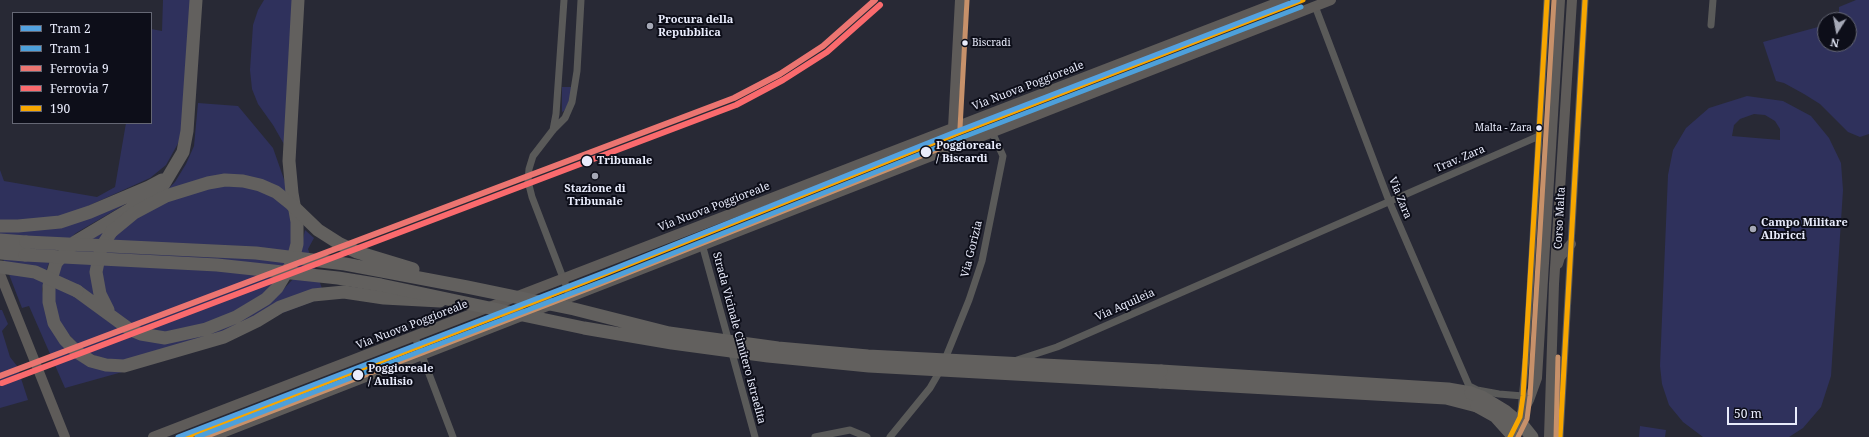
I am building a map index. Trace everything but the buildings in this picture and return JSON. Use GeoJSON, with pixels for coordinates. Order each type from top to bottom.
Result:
{"type":"FeatureCollection","features":[{"type":"Feature","properties":{"kind":"highway"},"geometry":{"type":"LineString","coordinates":[[196,0],[186,142],[179,160],[164,184],[152,196],[82,237],[67,249],[56,263],[51,278],[49,293],[50,311],[54,323],[65,340],[76,352],[91,361],[106,365],[124,366],[224,337],[257,321],[280,306],[313,295],[344,292],[396,300],[464,302]]}},
{"type":"Feature","properties":{"kind":"highway"},"geometry":{"type":"LineString","coordinates":[[0,267],[23,270],[53,279],[88,297],[129,329],[141,334],[165,338],[206,329],[236,317],[273,293],[287,273],[296,254],[297,222],[289,161],[298,0]]}},
{"type":"Feature","properties":{"kind":"highway"},"geometry":{"type":"LineString","coordinates":[[0,226],[60,222],[90,212],[154,184],[169,174],[179,160]]}},
{"type":"Feature","properties":{"kind":"highway"},"geometry":{"type":"LineString","coordinates":[[115,319],[102,301],[96,272],[101,248],[111,232],[134,213],[166,196],[188,188],[225,180],[252,182],[276,192],[318,230],[349,248],[467,287]]}},
{"type":"Feature","properties":{"kind":"highway"},"geometry":{"type":"LineString","coordinates":[[0,240],[256,253],[345,264],[574,309],[669,333],[778,348],[868,356],[1161,371],[1448,389],[1470,393],[1494,404],[1514,417],[1532,437]]}},
{"type":"Feature","properties":{"kind":"highway"},"geometry":{"type":"LineString","coordinates":[[0,253],[260,268],[381,285],[584,328],[672,343],[768,356],[869,366],[1446,398],[1467,402],[1486,411],[1503,423],[1513,434]]}},
{"type":"Feature","properties":{"kind":"main road"},"geometry":{"type":"LineString","coordinates":[[960,0],[953,128],[961,144]]}},
{"type":"Feature","properties":{"kind":"main road","name":"Via Nuova Poggioreale"},"geometry":{"type":"LineString","coordinates":[[153,437],[1284,0]]}},
{"type":"Feature","properties":{"kind":"main road"},"geometry":{"type":"LineString","coordinates":[[212,437],[422,356],[702,244],[1331,0]]}},
{"type":"Feature","properties":{"kind":"main road"},"geometry":{"type":"LineString","coordinates":[[1513,434],[1520,417],[1530,400],[1537,374],[1560,0]]}},
{"type":"Feature","properties":{"kind":"main road"},"geometry":{"type":"LineString","coordinates":[[1549,437],[1554,284],[1572,0]]}},
{"type":"Feature","properties":{"kind":"main road"},"geometry":{"type":"LineString","coordinates":[[1554,284],[1560,257],[1571,244]]}},
{"type":"Feature","properties":{"kind":"main road"},"geometry":{"type":"LineString","coordinates":[[0,274],[65,437]]}},
{"type":"Feature","properties":{"kind":"street"},"geometry":{"type":"LineString","coordinates":[[553,130],[556,114],[564,0]]}},
{"type":"Feature","properties":{"kind":"street"},"geometry":{"type":"LineString","coordinates":[[570,296],[532,197],[528,181],[529,169],[533,156],[553,130],[565,118],[574,96],[581,0]]}},
{"type":"Feature","properties":{"kind":"street"},"geometry":{"type":"LineString","coordinates":[[1520,417],[1523,396],[1547,0]]}},
{"type":"Feature","properties":{"kind":"street","name":"Corso Malta"},"geometry":{"type":"LineString","coordinates":[[1560,437],[1585,0]]}},
{"type":"Feature","properties":{"kind":"street"},"geometry":{"type":"LineString","coordinates":[[1711,25],[1713,0]]}},
{"type":"Feature","properties":{"kind":"street","name":"Via Zara"},"geometry":{"type":"LineString","coordinates":[[1315,6],[1389,201],[1469,386],[1477,390],[1498,394],[1523,396]]}},
{"type":"Feature","properties":{"kind":"street","name":"Via Gorizia"},"geometry":{"type":"LineString","coordinates":[[941,369],[969,300],[982,261],[1003,156],[992,132]]}},
{"type":"Feature","properties":{"kind":"street","name":"Trav. Zara"},"geometry":{"type":"LineString","coordinates":[[1389,201],[1539,136]]}},
{"type":"Feature","properties":{"kind":"street","name":"Via Aquileia"},"geometry":{"type":"LineString","coordinates":[[941,369],[950,367],[993,368],[1057,347],[1389,201]]}},
{"type":"Feature","properties":{"kind":"street","name":"Strada Vicinale Cimitero Istraelita"},"geometry":{"type":"LineString","coordinates":[[702,244],[755,437]]}},
{"type":"Feature","properties":{"kind":"street"},"geometry":{"type":"LineString","coordinates":[[415,337],[452,437]]}},
{"type":"Feature","properties":{"kind":"street"},"geometry":{"type":"LineString","coordinates":[[890,437],[928,392],[941,369]]}},
{"type":"Feature","properties":{"kind":"street"},"geometry":{"type":"LineString","coordinates":[[815,437],[850,430],[867,437]]}},
{"type":"Feature","properties":{"kind":"street"},"geometry":{"type":"LineString","coordinates":[[1506,437],[1513,434]]}},
{"type":"Feature","properties":{"kind":"shaded area"},"geometry":{"type":"Polygon","coordinates":[[[163,0],[191,0],[181,138],[166,165],[150,178],[88,206],[146,192],[76,233],[58,249],[48,265],[42,289],[48,319],[57,339],[70,354],[86,365],[102,359],[82,349],[61,326],[53,305],[56,273],[71,252],[164,193],[175,182],[186,164],[194,146],[198,103],[238,106],[273,148],[286,185],[293,223],[292,247],[278,295],[295,277],[305,230],[314,238],[308,249],[325,297],[133,369],[65,388],[29,306],[22,308],[0,251],[0,170],[4,181],[97,197],[115,187],[126,124],[152,124],[152,29],[162,31],[163,0]]]}},
{"type":"Feature","properties":{"kind":"shaded area"},"geometry":{"type":"Polygon","coordinates":[[[264,0],[295,0],[285,146],[273,125],[258,104],[252,89],[250,70],[253,25],[258,10],[264,0]]]}},
{"type":"Feature","properties":{"kind":"shaded area"},"geometry":{"type":"Polygon","coordinates":[[[1856,0],[1869,0],[1869,134],[1860,137],[1848,132],[1820,104],[1784,83],[1776,81],[1763,42],[1817,27],[1817,52],[1857,52],[1857,12],[1839,12],[1839,7],[1856,0]]]}},
{"type":"Feature","properties":{"kind":"shaded area"},"geometry":{"type":"Polygon","coordinates":[[[562,87],[572,87],[570,101],[562,112],[562,87]]]}},
{"type":"Feature","properties":{"kind":"shaded area","name":"Campo Militare Albricci"},"geometry":{"type":"Polygon","coordinates":[[[1747,96],[1783,101],[1811,116],[1829,138],[1841,163],[1843,190],[1831,376],[1821,407],[1803,428],[1789,437],[1703,437],[1683,422],[1669,405],[1662,384],[1660,366],[1668,175],[1673,150],[1686,128],[1709,108],[1747,96]],[[1754,114],[1740,119],[1734,125],[1732,136],[1780,140],[1780,129],[1775,121],[1765,115],[1754,114]]]}},
{"type":"Feature","properties":{"kind":"shaded area"},"geometry":{"type":"Polygon","coordinates":[[[0,310],[2,310],[8,324],[2,331],[10,357],[17,366],[28,400],[0,408],[0,310]]]}},
{"type":"Feature","properties":{"kind":"shaded area"},"geometry":{"type":"Polygon","coordinates":[[[1640,426],[1666,430],[1665,437],[1639,437],[1640,426]]]}},
{"type":"Feature","properties":{"kind":"tram line","name":"2"},"geometry":{"type":"LineString","coordinates":[[178,437],[608,271],[955,132],[1298,0]]}},
{"type":"Feature","properties":{"kind":"tram line","name":"1"},"geometry":{"type":"LineString","coordinates":[[197,437],[611,278],[958,139],[1301,7]]}},
{"type":"Feature","properties":{"kind":"rail line","name":"9"},"geometry":{"type":"LineString","coordinates":[[0,376],[734,98],[780,74],[823,46],[875,0]]}},
{"type":"Feature","properties":{"kind":"rail line","name":"7"},"geometry":{"type":"LineString","coordinates":[[2,383],[736,105],[783,80],[827,52],[880,5]]}},
{"type":"Feature","properties":{"kind":"transit line"},"geometry":{"type":"LineString","coordinates":[[960,128],[967,0]]}},
{"type":"Feature","properties":{"kind":"transit line","name":"190"},"geometry":{"type":"LineString","coordinates":[[186,437],[585,282],[956,134],[1303,0]]}},
{"type":"Feature","properties":{"kind":"transit line","name":"190"},"geometry":{"type":"LineString","coordinates":[[1510,437],[1520,417],[1523,396],[1547,0]]}},
{"type":"Feature","properties":{"kind":"transit line"},"geometry":{"type":"LineString","coordinates":[[1518,437],[1527,419],[1530,396],[1554,0]]}},
{"type":"Feature","properties":{"kind":"transit line","name":"190"},"geometry":{"type":"LineString","coordinates":[[1560,437],[1585,0]]}},
{"type":"Feature","properties":{"kind":"transit line"},"geometry":{"type":"LineString","coordinates":[[205,437],[588,289],[959,141]]}},
{"type":"Feature","properties":{"kind":"transit line"},"geometry":{"type":"LineString","coordinates":[[1556,437],[1558,357]]}},
{"type":"Feature","properties":{"kind":"place","name":"Procura della Repubblica"},"geometry":{"type":"Point","coordinates":[650,26]}},
{"type":"Feature","properties":{"kind":"place","name":"Biscradi"},"geometry":{"type":"Point","coordinates":[965,43]}},
{"type":"Feature","properties":{"kind":"place","name":"Malta - Zara"},"geometry":{"type":"Point","coordinates":[1539,128]}},
{"type":"Feature","properties":{"kind":"place","name":"Poggioreale / Biscardi"},"geometry":{"type":"Point","coordinates":[926,152]}},
{"type":"Feature","properties":{"kind":"place","name":"Tribunale"},"geometry":{"type":"Point","coordinates":[587,161]}},
{"type":"Feature","properties":{"kind":"place","name":"Stazione di Tribunale"},"geometry":{"type":"Point","coordinates":[595,176]}},
{"type":"Feature","properties":{"kind":"place","name":"Campo Militare Albricci"},"geometry":{"type":"Point","coordinates":[1753,229]}},
{"type":"Feature","properties":{"kind":"place","name":"Poggioreale / Aulisio"},"geometry":{"type":"Point","coordinates":[358,375]}}]}
